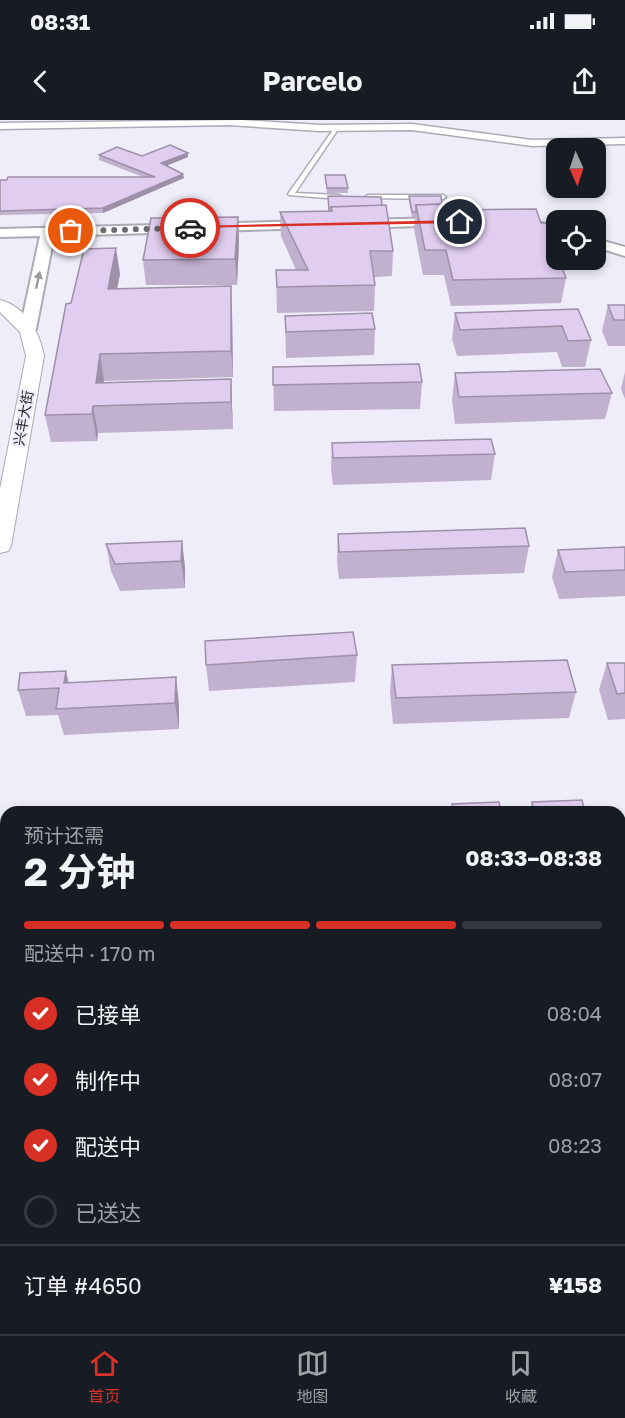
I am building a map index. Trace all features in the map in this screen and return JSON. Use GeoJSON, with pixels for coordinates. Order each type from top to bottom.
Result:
{"type":"FeatureCollection","features":[{"type":"Feature","properties":{"kind":"main road"},"geometry":{"type":"LineString","coordinates":[[0,305],[18,316],[28,329]]}},
{"type":"Feature","properties":{"kind":"main road","name":"兴丰大街"},"geometry":{"type":"LineString","coordinates":[[0,317],[20,339],[22,351],[0,465]]}},
{"type":"Feature","properties":{"kind":"main road","name":"兴丰大街"},"geometry":{"type":"LineString","coordinates":[[0,546],[35,356],[34,341],[28,329]]}},
{"type":"Feature","properties":{"kind":"street"},"geometry":{"type":"LineString","coordinates":[[0,126],[229,122],[337,128],[415,123],[532,143],[625,141]]}},
{"type":"Feature","properties":{"kind":"street"},"geometry":{"type":"LineString","coordinates":[[506,221],[546,227]]}},
{"type":"Feature","properties":{"kind":"street"},"geometry":{"type":"LineString","coordinates":[[0,232],[459,222]]}},
{"type":"Feature","properties":{"kind":"street"},"geometry":{"type":"LineString","coordinates":[[28,329],[48,231]]}},
{"type":"Feature","properties":{"kind":"street"},"geometry":{"type":"LineString","coordinates":[[606,246],[625,252]]}},
{"type":"Feature","properties":{"kind":"lane"},"geometry":{"type":"LineString","coordinates":[[337,128],[291,194],[343,197]]}},
{"type":"Feature","properties":{"kind":"lane"},"geometry":{"type":"LineString","coordinates":[[365,197],[443,196]]}},
{"type":"Feature","properties":{"kind":"building"},"geometry":{"type":"Polygon","coordinates":[[[170,145],[188,153],[161,163],[183,174],[103,208],[0,211],[0,180],[7,180],[8,177],[155,177],[99,155],[117,147],[142,156],[170,145]]]}},
{"type":"Feature","properties":{"kind":"building"},"geometry":{"type":"Polygon","coordinates":[[[325,175],[345,175],[348,188],[327,188],[325,175]]]}},
{"type":"Feature","properties":{"kind":"building"},"geometry":{"type":"Polygon","coordinates":[[[328,196],[381,197],[382,206],[331,207],[329,211],[328,196]]]}},
{"type":"Feature","properties":{"kind":"building"},"geometry":{"type":"Polygon","coordinates":[[[409,196],[441,196],[442,204],[416,205],[416,212],[412,212],[409,196]]]}},
{"type":"Feature","properties":{"kind":"building"},"geometry":{"type":"Polygon","coordinates":[[[448,204],[449,210],[536,209],[541,223],[546,223],[546,270],[563,270],[566,278],[453,280],[446,250],[425,250],[416,205],[448,204]]]}},
{"type":"Feature","properties":{"kind":"building"},"geometry":{"type":"Polygon","coordinates":[[[386,205],[393,251],[370,251],[375,285],[277,287],[276,270],[308,270],[280,212],[332,211],[331,207],[386,205]]]}},
{"type":"Feature","properties":{"kind":"building"},"geometry":{"type":"Polygon","coordinates":[[[238,217],[235,259],[143,260],[151,218],[238,217]]]}},
{"type":"Feature","properties":{"kind":"building"},"geometry":{"type":"Polygon","coordinates":[[[116,248],[108,289],[231,286],[231,351],[100,354],[96,383],[231,379],[231,402],[93,406],[92,414],[45,415],[66,304],[71,303],[84,249],[116,248]]]}},
{"type":"Feature","properties":{"kind":"building"},"geometry":{"type":"Polygon","coordinates":[[[608,305],[625,305],[625,320],[614,320],[608,305]]]}},
{"type":"Feature","properties":{"kind":"building"},"geometry":{"type":"Polygon","coordinates":[[[578,309],[591,340],[568,341],[562,326],[460,330],[455,313],[578,309]]]}},
{"type":"Feature","properties":{"kind":"building"},"geometry":{"type":"Polygon","coordinates":[[[372,313],[375,329],[286,332],[285,316],[372,313]]]}},
{"type":"Feature","properties":{"kind":"building"},"geometry":{"type":"Polygon","coordinates":[[[419,364],[422,382],[273,385],[273,367],[419,364]]]}},
{"type":"Feature","properties":{"kind":"building"},"geometry":{"type":"Polygon","coordinates":[[[600,369],[612,393],[459,397],[455,373],[600,369]]]}},
{"type":"Feature","properties":{"kind":"building"},"geometry":{"type":"Polygon","coordinates":[[[491,439],[495,454],[333,458],[332,443],[491,439]]]}},
{"type":"Feature","properties":{"kind":"building"},"geometry":{"type":"Polygon","coordinates":[[[525,528],[529,546],[339,552],[338,534],[525,528]]]}},
{"type":"Feature","properties":{"kind":"building"},"geometry":{"type":"Polygon","coordinates":[[[182,541],[181,561],[115,564],[106,544],[182,541]]]}},
{"type":"Feature","properties":{"kind":"building"},"geometry":{"type":"Polygon","coordinates":[[[625,547],[625,570],[565,572],[558,550],[625,547]]]}},
{"type":"Feature","properties":{"kind":"building"},"geometry":{"type":"Polygon","coordinates":[[[353,632],[357,655],[206,665],[205,641],[353,632]]]}},
{"type":"Feature","properties":{"kind":"building"},"geometry":{"type":"Polygon","coordinates":[[[567,660],[576,692],[396,698],[392,665],[567,660]]]}},
{"type":"Feature","properties":{"kind":"building"},"geometry":{"type":"Polygon","coordinates":[[[607,663],[625,663],[625,693],[617,694],[607,663]]]}},
{"type":"Feature","properties":{"kind":"building"},"geometry":{"type":"Polygon","coordinates":[[[66,671],[64,683],[176,677],[175,703],[56,709],[59,688],[18,690],[20,673],[66,671]]]}},
{"type":"Feature","properties":{"kind":"building"},"geometry":{"type":"Polygon","coordinates":[[[582,800],[584,806],[533,806],[532,802],[582,800]]]}},
{"type":"Feature","properties":{"kind":"building"},"geometry":{"type":"Polygon","coordinates":[[[499,802],[500,806],[452,806],[452,804],[499,802]]]}},
{"type":"Feature","properties":{"kind":"way so far"},"geometry":{"type":"LineString","coordinates":[[71,231],[190,228]]}},
{"type":"Feature","properties":{"kind":"route"},"geometry":{"type":"LineString","coordinates":[[190,228],[460,222]]}}]}
